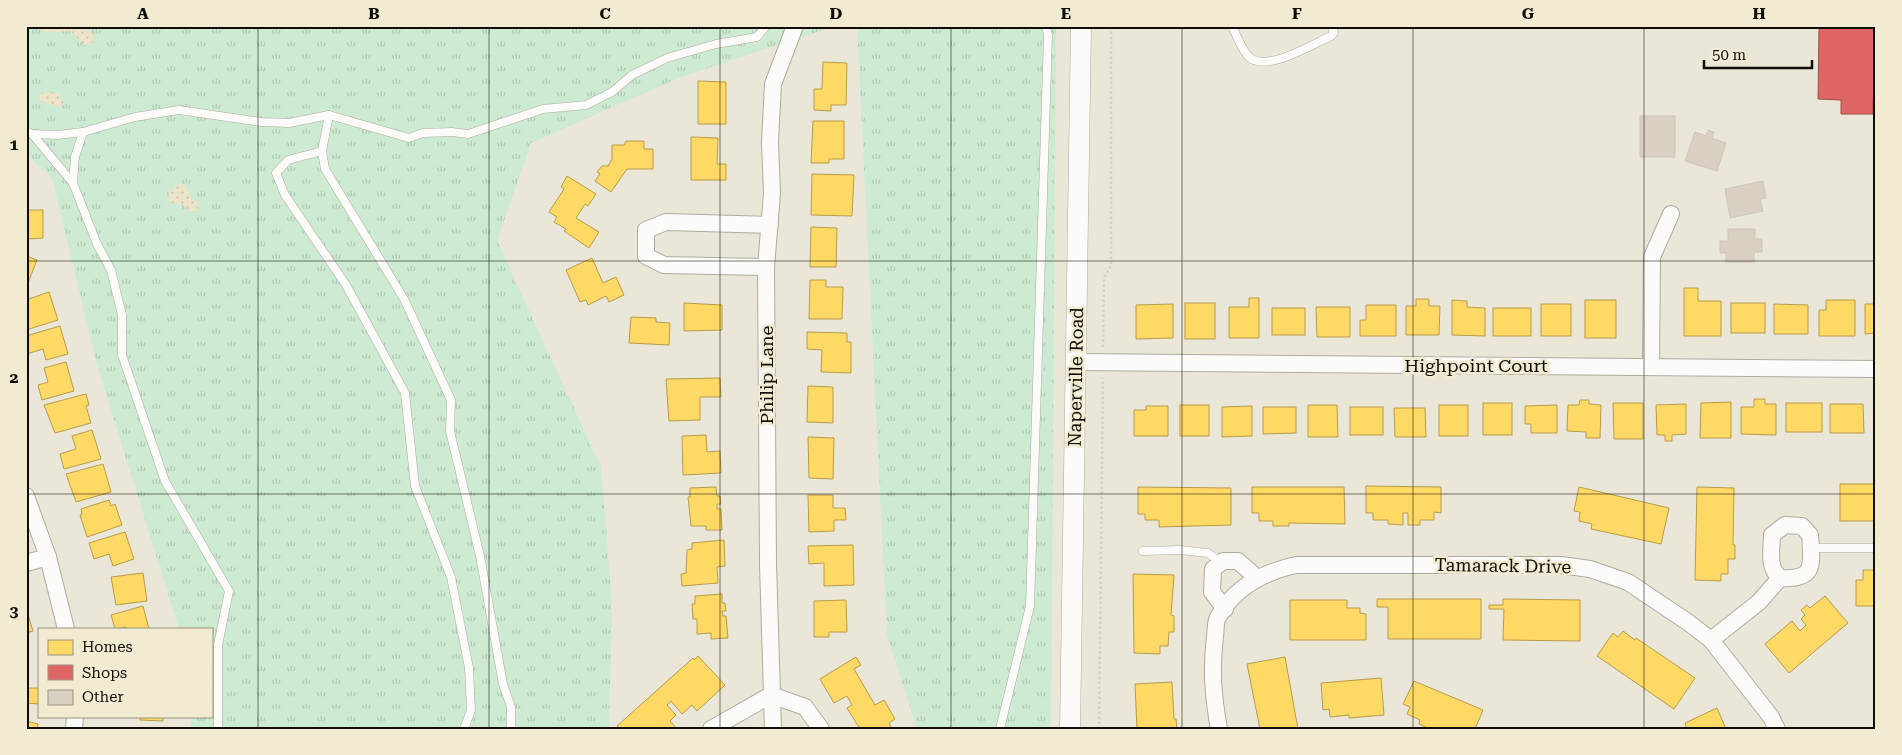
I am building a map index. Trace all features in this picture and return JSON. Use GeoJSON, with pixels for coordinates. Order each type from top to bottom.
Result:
{"type":"FeatureCollection","features":[{"type":"Feature","properties":{"kind":"street","name":"Philip Lane"},"geometry":{"type":"LineString","coordinates":[[773,729],[766,267],[770,225],[773,84],[795,26]]}},
{"type":"Feature","properties":{"kind":"street","name":"Naperville Road"},"geometry":{"type":"LineString","coordinates":[[1070,729],[1081,26]]}},
{"type":"Feature","properties":{"kind":"street"},"geometry":{"type":"LineString","coordinates":[[1651,367],[1652,257],[1671,214]]}},
{"type":"Feature","properties":{"kind":"street"},"geometry":{"type":"LineString","coordinates":[[766,267],[664,265],[646,256],[646,230],[666,222],[770,225]]}},
{"type":"Feature","properties":{"kind":"street","name":"Highpoint Court"},"geometry":{"type":"LineString","coordinates":[[1076,362],[1876,369]]}},
{"type":"Feature","properties":{"kind":"street"},"geometry":{"type":"LineString","coordinates":[[26,496],[48,557],[66,628]]}},
{"type":"Feature","properties":{"kind":"street"},"geometry":{"type":"LineString","coordinates":[[1784,526],[1802,526],[1810,534],[1811,567],[1806,575],[1795,579],[1780,578],[1774,573],[1771,565],[1772,535],[1784,526]]}},
{"type":"Feature","properties":{"kind":"street"},"geometry":{"type":"LineString","coordinates":[[26,563],[48,557]]}},
{"type":"Feature","properties":{"kind":"street"},"geometry":{"type":"LineString","coordinates":[[1225,609],[1212,592],[1213,569],[1220,562],[1238,561],[1256,577]]}},
{"type":"Feature","properties":{"kind":"street","name":"Tamarack Drive"},"geometry":{"type":"LineString","coordinates":[[1219,729],[1212,689],[1217,618],[1236,595],[1256,577],[1272,570],[1296,564],[1561,565],[1590,569],[1628,582],[1711,640],[1771,717],[1777,729]]}},
{"type":"Feature","properties":{"kind":"street"},"geometry":{"type":"LineString","coordinates":[[1711,640],[1759,602],[1780,578]]}},
{"type":"Feature","properties":{"kind":"street"},"geometry":{"type":"LineString","coordinates":[[711,729],[771,695],[805,707],[821,729]]}},
{"type":"Feature","properties":{"kind":"lane"},"geometry":{"type":"LineString","coordinates":[[29,132],[58,135],[83,132],[135,117],[179,110],[289,123],[329,115],[409,138],[423,132],[468,134],[543,109],[586,105],[612,92],[632,75],[667,58],[716,44],[756,37],[766,26]]}},
{"type":"Feature","properties":{"kind":"lane"},"geometry":{"type":"LineString","coordinates":[[1000,729],[1030,606],[1048,35],[1046,26]]}},
{"type":"Feature","properties":{"kind":"lane"},"geometry":{"type":"LineString","coordinates":[[1232,26],[1248,56],[1254,61],[1263,63],[1282,58],[1331,36],[1334,33],[1332,26]]}},
{"type":"Feature","properties":{"kind":"lane"},"geometry":{"type":"LineString","coordinates":[[329,115],[322,151],[325,169],[404,299],[451,400],[450,431],[480,556],[503,684],[511,707],[511,729]]}},
{"type":"Feature","properties":{"kind":"lane"},"geometry":{"type":"LineString","coordinates":[[29,132],[73,183],[96,244],[111,270],[122,315],[122,355],[165,481],[229,591],[218,645],[218,729]]}},
{"type":"Feature","properties":{"kind":"lane"},"geometry":{"type":"LineString","coordinates":[[73,183],[75,157],[83,132]]}},
{"type":"Feature","properties":{"kind":"lane"},"geometry":{"type":"LineString","coordinates":[[322,151],[288,160],[276,173],[285,195],[346,285],[405,393],[415,486],[451,577],[469,668],[472,710],[464,729]]}},
{"type":"Feature","properties":{"kind":"lane"},"geometry":{"type":"LineString","coordinates":[[1811,548],[1876,548]]}},
{"type":"Feature","properties":{"kind":"lane"},"geometry":{"type":"LineString","coordinates":[[1143,551],[1180,550],[1208,553],[1220,562]]}},
{"type":"Feature","properties":{"kind":"path"},"geometry":{"type":"LineString","coordinates":[[1103,350],[1104,278],[1110,266],[1111,26]]}},
{"type":"Feature","properties":{"kind":"path"},"geometry":{"type":"LineString","coordinates":[[1099,729],[1103,384]]}},
{"type":"Feature","properties":{"kind":"green space"},"geometry":{"type":"Polygon","coordinates":[[[26,26],[835,26],[679,78],[531,143],[497,241],[601,467],[612,605],[609,729],[190,729],[192,718],[212,718],[212,628],[179,628],[97,365],[52,178],[26,154],[26,26]]]}},
{"type":"Feature","properties":{"kind":"green space"},"geometry":{"type":"Polygon","coordinates":[[[857,26],[1056,26],[1051,729],[917,729],[887,635],[857,26]]]}},
{"type":"Feature","properties":{"kind":"sand"},"geometry":{"type":"Polygon","coordinates":[[[39,26],[78,26],[92,32],[94,41],[89,45],[84,45],[71,31],[41,31],[39,26]]]}},
{"type":"Feature","properties":{"kind":"sand"},"geometry":{"type":"Polygon","coordinates":[[[44,92],[59,93],[64,104],[58,107],[41,101],[39,95],[44,92]]]}},
{"type":"Feature","properties":{"kind":"sand"},"geometry":{"type":"Polygon","coordinates":[[[178,184],[186,185],[189,195],[198,203],[198,210],[190,212],[182,204],[172,203],[168,199],[169,192],[178,184]]]}},
{"type":"Feature","properties":{"kind":"building: Homes"},"geometry":{"type":"Polygon","coordinates":[[[823,62],[847,63],[846,105],[831,105],[831,111],[814,110],[814,89],[822,89],[823,62]]]}},
{"type":"Feature","properties":{"kind":"building: Homes"},"geometry":{"type":"Polygon","coordinates":[[[698,81],[726,82],[726,124],[698,124],[698,81]]]}},
{"type":"Feature","properties":{"kind":"building: Homes"},"geometry":{"type":"Polygon","coordinates":[[[813,121],[844,121],[844,159],[829,159],[829,163],[811,163],[813,121]]]}},
{"type":"Feature","properties":{"kind":"building: Homes"},"geometry":{"type":"Polygon","coordinates":[[[691,137],[718,138],[717,164],[726,164],[726,180],[691,180],[691,137]]]}},
{"type":"Feature","properties":{"kind":"building: Homes"},"geometry":{"type":"Polygon","coordinates":[[[626,141],[644,141],[644,149],[653,149],[653,169],[627,169],[611,192],[595,181],[600,174],[597,172],[602,166],[608,166],[612,159],[612,145],[624,145],[626,141]]]}},
{"type":"Feature","properties":{"kind":"building: Homes"},"geometry":{"type":"Polygon","coordinates":[[[812,174],[854,175],[852,216],[811,215],[812,174]]]}},
{"type":"Feature","properties":{"kind":"building: Homes"},"geometry":{"type":"Polygon","coordinates":[[[567,176],[596,194],[588,206],[585,204],[576,218],[599,232],[589,248],[564,231],[566,229],[554,222],[557,217],[549,212],[564,189],[561,187],[567,176]]]}},
{"type":"Feature","properties":{"kind":"building: Homes"},"geometry":{"type":"Polygon","coordinates":[[[26,210],[43,210],[43,238],[26,239],[26,210]]]}},
{"type":"Feature","properties":{"kind":"building: Homes"},"geometry":{"type":"Polygon","coordinates":[[[811,227],[837,228],[836,267],[810,267],[811,227]]]}},
{"type":"Feature","properties":{"kind":"building: Homes"},"geometry":{"type":"Polygon","coordinates":[[[26,256],[37,260],[26,288],[26,256]]]}},
{"type":"Feature","properties":{"kind":"building: Homes"},"geometry":{"type":"Polygon","coordinates":[[[592,258],[603,283],[616,277],[624,295],[609,302],[606,296],[588,305],[586,300],[580,302],[566,270],[592,258]]]}},
{"type":"Feature","properties":{"kind":"building: Homes"},"geometry":{"type":"Polygon","coordinates":[[[810,280],[826,280],[826,287],[843,287],[842,319],[809,319],[810,280]]]}},
{"type":"Feature","properties":{"kind":"building: Homes"},"geometry":{"type":"Polygon","coordinates":[[[1684,288],[1698,288],[1698,301],[1721,301],[1721,336],[1684,336],[1684,288]]]}},
{"type":"Feature","properties":{"kind":"building: Homes"},"geometry":{"type":"Polygon","coordinates":[[[49,292],[58,320],[26,330],[26,300],[49,292]]]}},
{"type":"Feature","properties":{"kind":"building: Homes"},"geometry":{"type":"Polygon","coordinates":[[[1249,298],[1259,298],[1259,338],[1229,338],[1229,307],[1249,307],[1249,298]]]}},
{"type":"Feature","properties":{"kind":"building: Homes"},"geometry":{"type":"Polygon","coordinates":[[[1416,299],[1429,299],[1429,306],[1440,306],[1439,335],[1406,335],[1406,306],[1416,306],[1416,299]]]}},
{"type":"Feature","properties":{"kind":"building: Homes"},"geometry":{"type":"Polygon","coordinates":[[[1452,300],[1467,301],[1467,307],[1485,308],[1485,336],[1452,335],[1452,300]]]}},
{"type":"Feature","properties":{"kind":"building: Homes"},"geometry":{"type":"Polygon","coordinates":[[[1585,300],[1616,300],[1616,338],[1585,338],[1585,300]]]}},
{"type":"Feature","properties":{"kind":"building: Homes"},"geometry":{"type":"Polygon","coordinates":[[[1826,300],[1855,300],[1855,336],[1819,336],[1819,310],[1826,310],[1826,300]]]}},
{"type":"Feature","properties":{"kind":"building: Homes"},"geometry":{"type":"Polygon","coordinates":[[[684,303],[722,305],[722,330],[684,331],[684,303]]]}},
{"type":"Feature","properties":{"kind":"building: Homes"},"geometry":{"type":"Polygon","coordinates":[[[1185,303],[1215,303],[1215,339],[1185,339],[1185,303]]]}},
{"type":"Feature","properties":{"kind":"building: Homes"},"geometry":{"type":"Polygon","coordinates":[[[1731,303],[1765,303],[1765,333],[1731,333],[1731,303]]]}},
{"type":"Feature","properties":{"kind":"building: Homes"},"geometry":{"type":"Polygon","coordinates":[[[1173,304],[1173,338],[1136,339],[1136,305],[1173,304]]]}},
{"type":"Feature","properties":{"kind":"building: Homes"},"geometry":{"type":"Polygon","coordinates":[[[1541,304],[1571,304],[1571,336],[1541,336],[1541,304]]]}},
{"type":"Feature","properties":{"kind":"building: Homes"},"geometry":{"type":"Polygon","coordinates":[[[1774,304],[1808,305],[1808,334],[1774,334],[1774,304]]]}},
{"type":"Feature","properties":{"kind":"building: Homes"},"geometry":{"type":"Polygon","coordinates":[[[1865,304],[1876,304],[1876,333],[1865,334],[1865,304]]]}},
{"type":"Feature","properties":{"kind":"building: Homes"},"geometry":{"type":"Polygon","coordinates":[[[1366,305],[1396,305],[1396,336],[1360,336],[1360,320],[1366,320],[1366,305]]]}},
{"type":"Feature","properties":{"kind":"building: Homes"},"geometry":{"type":"Polygon","coordinates":[[[1316,307],[1350,307],[1350,337],[1317,337],[1316,307]]]}},
{"type":"Feature","properties":{"kind":"building: Homes"},"geometry":{"type":"Polygon","coordinates":[[[1272,308],[1305,308],[1305,335],[1272,335],[1272,308]]]}},
{"type":"Feature","properties":{"kind":"building: Homes"},"geometry":{"type":"Polygon","coordinates":[[[1493,308],[1531,308],[1531,336],[1493,336],[1493,308]]]}},
{"type":"Feature","properties":{"kind":"building: Homes"},"geometry":{"type":"Polygon","coordinates":[[[631,317],[656,318],[656,322],[670,323],[669,345],[629,343],[631,317]]]}},
{"type":"Feature","properties":{"kind":"building: Homes"},"geometry":{"type":"Polygon","coordinates":[[[60,326],[68,354],[46,360],[43,349],[27,354],[26,336],[60,326]]]}},
{"type":"Feature","properties":{"kind":"building: Homes"},"geometry":{"type":"Polygon","coordinates":[[[807,332],[847,333],[847,342],[851,342],[851,373],[821,372],[822,350],[807,349],[807,332]]]}},
{"type":"Feature","properties":{"kind":"building: Homes"},"geometry":{"type":"Polygon","coordinates":[[[66,362],[74,391],[42,400],[38,385],[48,382],[44,368],[66,362]]]}},
{"type":"Feature","properties":{"kind":"building: Homes"},"geometry":{"type":"Polygon","coordinates":[[[720,378],[721,397],[700,397],[700,420],[669,421],[666,379],[720,378]]]}},
{"type":"Feature","properties":{"kind":"building: Homes"},"geometry":{"type":"Polygon","coordinates":[[[808,386],[833,387],[833,423],[807,422],[808,386]]]}},
{"type":"Feature","properties":{"kind":"building: Homes"},"geometry":{"type":"Polygon","coordinates":[[[86,394],[89,405],[86,406],[91,423],[55,433],[44,405],[86,394]]]}},
{"type":"Feature","properties":{"kind":"building: Homes"},"geometry":{"type":"Polygon","coordinates":[[[1754,399],[1765,399],[1765,404],[1776,404],[1776,435],[1741,434],[1741,407],[1754,407],[1754,399]]]}},
{"type":"Feature","properties":{"kind":"building: Homes"},"geometry":{"type":"Polygon","coordinates":[[[1580,400],[1589,400],[1589,404],[1601,405],[1600,438],[1586,438],[1586,432],[1567,431],[1568,405],[1579,405],[1580,400]]]}},
{"type":"Feature","properties":{"kind":"building: Homes"},"geometry":{"type":"Polygon","coordinates":[[[1731,402],[1731,438],[1700,438],[1701,403],[1731,402]]]}},
{"type":"Feature","properties":{"kind":"building: Homes"},"geometry":{"type":"Polygon","coordinates":[[[1483,403],[1512,403],[1512,435],[1483,435],[1483,403]]]}},
{"type":"Feature","properties":{"kind":"building: Homes"},"geometry":{"type":"Polygon","coordinates":[[[1613,403],[1643,403],[1643,439],[1614,439],[1613,403]]]}},
{"type":"Feature","properties":{"kind":"building: Homes"},"geometry":{"type":"Polygon","coordinates":[[[1786,403],[1822,403],[1822,432],[1786,432],[1786,403]]]}},
{"type":"Feature","properties":{"kind":"building: Homes"},"geometry":{"type":"Polygon","coordinates":[[[1686,404],[1686,434],[1672,435],[1672,441],[1665,441],[1665,435],[1657,435],[1656,405],[1686,404]]]}},
{"type":"Feature","properties":{"kind":"building: Homes"},"geometry":{"type":"Polygon","coordinates":[[[1830,404],[1863,404],[1864,433],[1830,433],[1830,404]]]}},
{"type":"Feature","properties":{"kind":"building: Homes"},"geometry":{"type":"Polygon","coordinates":[[[1180,405],[1209,405],[1209,436],[1180,436],[1180,405]]]}},
{"type":"Feature","properties":{"kind":"building: Homes"},"geometry":{"type":"Polygon","coordinates":[[[1308,405],[1337,405],[1338,437],[1308,437],[1308,405]]]}},
{"type":"Feature","properties":{"kind":"building: Homes"},"geometry":{"type":"Polygon","coordinates":[[[1439,405],[1468,405],[1468,436],[1439,436],[1439,405]]]}},
{"type":"Feature","properties":{"kind":"building: Homes"},"geometry":{"type":"Polygon","coordinates":[[[1557,405],[1557,433],[1531,433],[1531,424],[1525,424],[1525,406],[1557,405]]]}},
{"type":"Feature","properties":{"kind":"building: Homes"},"geometry":{"type":"Polygon","coordinates":[[[1146,406],[1168,406],[1168,436],[1134,436],[1134,410],[1146,410],[1146,406]]]}},
{"type":"Feature","properties":{"kind":"building: Homes"},"geometry":{"type":"Polygon","coordinates":[[[1252,406],[1252,436],[1222,437],[1222,407],[1252,406]]]}},
{"type":"Feature","properties":{"kind":"building: Homes"},"geometry":{"type":"Polygon","coordinates":[[[1263,407],[1296,407],[1296,433],[1263,434],[1263,407]]]}},
{"type":"Feature","properties":{"kind":"building: Homes"},"geometry":{"type":"Polygon","coordinates":[[[1350,407],[1383,407],[1383,435],[1350,435],[1350,407]]]}},
{"type":"Feature","properties":{"kind":"building: Homes"},"geometry":{"type":"Polygon","coordinates":[[[1394,408],[1425,408],[1426,437],[1395,437],[1394,408]]]}},
{"type":"Feature","properties":{"kind":"building: Homes"},"geometry":{"type":"Polygon","coordinates":[[[92,430],[101,459],[64,469],[60,454],[76,449],[72,436],[92,430]]]}},
{"type":"Feature","properties":{"kind":"building: Homes"},"geometry":{"type":"Polygon","coordinates":[[[706,435],[707,452],[720,451],[721,473],[683,475],[682,436],[706,435]]]}},
{"type":"Feature","properties":{"kind":"building: Homes"},"geometry":{"type":"Polygon","coordinates":[[[808,437],[834,438],[833,479],[809,478],[808,437]]]}},
{"type":"Feature","properties":{"kind":"building: Homes"},"geometry":{"type":"Polygon","coordinates":[[[103,464],[111,492],[76,502],[66,474],[103,464]]]}},
{"type":"Feature","properties":{"kind":"building: Homes"},"geometry":{"type":"Polygon","coordinates":[[[1840,484],[1876,484],[1876,521],[1840,521],[1840,484]]]}},
{"type":"Feature","properties":{"kind":"building: Homes"},"geometry":{"type":"Polygon","coordinates":[[[1366,486],[1441,487],[1441,513],[1434,512],[1434,520],[1420,520],[1420,525],[1408,525],[1408,513],[1403,513],[1403,525],[1388,524],[1388,520],[1373,520],[1373,513],[1366,513],[1366,486]]]}},
{"type":"Feature","properties":{"kind":"building: Homes"},"geometry":{"type":"Polygon","coordinates":[[[716,487],[717,496],[720,496],[721,504],[717,504],[717,509],[721,509],[722,530],[706,530],[706,526],[691,526],[688,497],[690,497],[690,488],[716,487]]]}},
{"type":"Feature","properties":{"kind":"building: Homes"},"geometry":{"type":"Polygon","coordinates":[[[1138,487],[1231,488],[1231,525],[1159,527],[1159,520],[1145,520],[1145,514],[1138,514],[1138,487]]]}},
{"type":"Feature","properties":{"kind":"building: Homes"},"geometry":{"type":"Polygon","coordinates":[[[1252,487],[1344,487],[1345,524],[1289,523],[1289,526],[1273,526],[1273,521],[1259,521],[1259,513],[1252,513],[1252,487]]]}},
{"type":"Feature","properties":{"kind":"building: Homes"},"geometry":{"type":"Polygon","coordinates":[[[1579,487],[1669,508],[1661,544],[1591,529],[1592,524],[1579,521],[1580,512],[1574,511],[1579,487]]]}},
{"type":"Feature","properties":{"kind":"building: Homes"},"geometry":{"type":"Polygon","coordinates":[[[1697,487],[1734,488],[1733,545],[1735,545],[1735,559],[1728,559],[1728,574],[1721,574],[1721,581],[1695,580],[1697,487]]]}},
{"type":"Feature","properties":{"kind":"building: Homes"},"geometry":{"type":"Polygon","coordinates":[[[808,495],[833,495],[833,508],[845,508],[846,520],[834,520],[834,531],[809,532],[808,495]]]}},
{"type":"Feature","properties":{"kind":"building: Homes"},"geometry":{"type":"Polygon","coordinates":[[[109,500],[111,506],[115,504],[122,525],[87,537],[80,515],[82,514],[81,509],[109,500]]]}},
{"type":"Feature","properties":{"kind":"building: Homes"},"geometry":{"type":"Polygon","coordinates":[[[125,532],[134,559],[113,566],[109,554],[94,559],[89,543],[125,532]]]}},
{"type":"Feature","properties":{"kind":"building: Homes"},"geometry":{"type":"Polygon","coordinates":[[[724,540],[725,566],[717,567],[718,583],[682,586],[681,574],[686,573],[687,550],[692,549],[692,543],[724,540]]]}},
{"type":"Feature","properties":{"kind":"building: Homes"},"geometry":{"type":"Polygon","coordinates":[[[853,545],[854,585],[824,586],[824,563],[809,564],[808,546],[853,545]]]}},
{"type":"Feature","properties":{"kind":"building: Homes"},"geometry":{"type":"Polygon","coordinates":[[[1863,570],[1876,570],[1876,606],[1856,606],[1856,580],[1863,580],[1863,570]]]}},
{"type":"Feature","properties":{"kind":"building: Homes"},"geometry":{"type":"Polygon","coordinates":[[[143,573],[147,601],[116,605],[111,577],[143,573]]]}},
{"type":"Feature","properties":{"kind":"building: Homes"},"geometry":{"type":"Polygon","coordinates":[[[1133,574],[1174,575],[1171,615],[1174,616],[1174,632],[1169,632],[1168,646],[1160,646],[1160,654],[1134,653],[1133,574]]]}},
{"type":"Feature","properties":{"kind":"building: Homes"},"geometry":{"type":"Polygon","coordinates":[[[722,594],[722,603],[725,603],[726,611],[722,611],[723,616],[726,616],[728,638],[711,639],[711,633],[697,634],[697,619],[693,619],[692,604],[695,604],[695,596],[722,594]]]}},
{"type":"Feature","properties":{"kind":"building: Homes"},"geometry":{"type":"Polygon","coordinates":[[[1825,596],[1848,623],[1789,673],[1765,644],[1792,621],[1800,631],[1806,625],[1801,619],[1805,615],[1801,610],[1807,605],[1810,608],[1825,596]]]}},
{"type":"Feature","properties":{"kind":"building: Homes"},"geometry":{"type":"Polygon","coordinates":[[[1377,599],[1481,599],[1481,639],[1388,639],[1388,607],[1377,607],[1377,599]]]}},
{"type":"Feature","properties":{"kind":"building: Homes"},"geometry":{"type":"Polygon","coordinates":[[[1503,599],[1580,600],[1580,641],[1503,640],[1504,609],[1489,609],[1489,605],[1503,605],[1503,599]]]}},
{"type":"Feature","properties":{"kind":"building: Homes"},"geometry":{"type":"Polygon","coordinates":[[[846,600],[847,632],[829,632],[829,637],[814,637],[814,601],[846,600]]]}},
{"type":"Feature","properties":{"kind":"building: Homes"},"geometry":{"type":"Polygon","coordinates":[[[1290,600],[1347,600],[1347,608],[1360,608],[1360,613],[1366,614],[1366,640],[1290,640],[1290,600]]]}},
{"type":"Feature","properties":{"kind":"building: Homes"},"geometry":{"type":"Polygon","coordinates":[[[143,606],[149,628],[115,628],[111,615],[143,606]]]}},
{"type":"Feature","properties":{"kind":"building: Homes"},"geometry":{"type":"Polygon","coordinates":[[[26,608],[33,631],[26,633],[26,608]]]}},
{"type":"Feature","properties":{"kind":"building: Homes"},"geometry":{"type":"Polygon","coordinates":[[[1623,631],[1695,678],[1674,709],[1597,656],[1613,633],[1618,637],[1623,631]]]}},
{"type":"Feature","properties":{"kind":"building: Homes"},"geometry":{"type":"Polygon","coordinates":[[[698,656],[725,685],[697,711],[692,705],[682,714],[671,701],[667,705],[676,715],[670,721],[677,729],[620,729],[617,726],[693,658],[694,660],[698,656]]]}},
{"type":"Feature","properties":{"kind":"building: Homes"},"geometry":{"type":"Polygon","coordinates":[[[856,657],[861,665],[854,669],[875,705],[884,700],[895,719],[889,723],[892,729],[860,729],[847,708],[852,705],[847,696],[834,703],[820,679],[856,657]]]}},
{"type":"Feature","properties":{"kind":"building: Homes"},"geometry":{"type":"Polygon","coordinates":[[[1285,657],[1298,729],[1260,729],[1247,664],[1285,657]]]}},
{"type":"Feature","properties":{"kind":"building: Homes"},"geometry":{"type":"Polygon","coordinates":[[[1381,678],[1384,715],[1349,718],[1349,715],[1330,717],[1329,709],[1323,710],[1321,683],[1381,678]]]}},
{"type":"Feature","properties":{"kind":"building: Homes"},"geometry":{"type":"Polygon","coordinates":[[[1414,681],[1483,710],[1475,729],[1430,729],[1419,724],[1420,720],[1407,714],[1410,707],[1403,704],[1414,681]]]}},
{"type":"Feature","properties":{"kind":"building: Homes"},"geometry":{"type":"Polygon","coordinates":[[[1172,682],[1174,719],[1176,719],[1177,729],[1137,729],[1135,684],[1172,682]]]}},
{"type":"Feature","properties":{"kind":"building: Homes"},"geometry":{"type":"Polygon","coordinates":[[[26,688],[38,688],[38,704],[26,703],[26,688]]]}},
{"type":"Feature","properties":{"kind":"building: Homes"},"geometry":{"type":"Polygon","coordinates":[[[1717,708],[1726,729],[1687,729],[1685,723],[1717,708]]]}},
{"type":"Feature","properties":{"kind":"building: Homes"},"geometry":{"type":"Polygon","coordinates":[[[140,718],[163,718],[163,721],[140,720],[140,718]]]}},
{"type":"Feature","properties":{"kind":"building: Homes"},"geometry":{"type":"Polygon","coordinates":[[[26,721],[38,724],[37,729],[26,729],[26,721]]]}},
{"type":"Feature","properties":{"kind":"building: Shops"},"geometry":{"type":"Polygon","coordinates":[[[1819,26],[1876,26],[1876,100],[1873,100],[1873,114],[1841,114],[1841,100],[1818,99],[1819,26]]]}},
{"type":"Feature","properties":{"kind":"building: Other"},"geometry":{"type":"Polygon","coordinates":[[[1640,116],[1675,116],[1675,157],[1640,157],[1640,116]]]}},
{"type":"Feature","properties":{"kind":"building: Other"},"geometry":{"type":"Polygon","coordinates":[[[1708,130],[1714,132],[1712,138],[1726,143],[1717,171],[1685,161],[1695,132],[1706,136],[1708,130]]]}},
{"type":"Feature","properties":{"kind":"building: Other"},"geometry":{"type":"Polygon","coordinates":[[[1763,181],[1766,198],[1760,199],[1763,211],[1730,218],[1725,189],[1763,181]]]}},
{"type":"Feature","properties":{"kind":"building: Other"},"geometry":{"type":"Polygon","coordinates":[[[1728,229],[1755,229],[1755,239],[1762,239],[1762,252],[1754,252],[1754,262],[1726,262],[1726,253],[1720,253],[1720,241],[1728,241],[1728,229]]]}}]}
